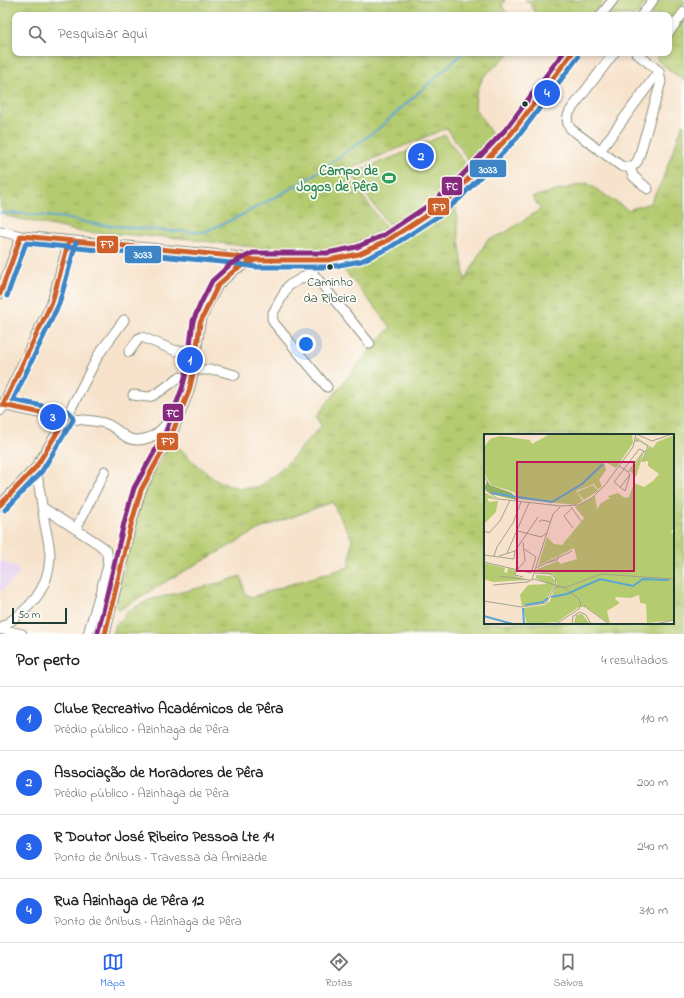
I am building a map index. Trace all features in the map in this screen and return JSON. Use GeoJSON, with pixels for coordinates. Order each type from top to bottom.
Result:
{"type":"FeatureCollection","features":[{"type":"Feature","properties":{"kind":"street"},"geometry":{"type":"LineString","coordinates":[[603,12],[613,0]]}},
{"type":"Feature","properties":{"kind":"street"},"geometry":{"type":"LineString","coordinates":[[644,12],[653,0]]}},
{"type":"Feature","properties":{"kind":"street"},"geometry":{"type":"LineString","coordinates":[[672,28],[684,12]]}},
{"type":"Feature","properties":{"kind":"street"},"geometry":{"type":"LineString","coordinates":[[0,231],[21,236],[233,256],[254,260],[315,260],[344,258],[359,254],[372,249],[436,209],[454,193],[511,134],[570,56]]}},
{"type":"Feature","properties":{"kind":"street"},"geometry":{"type":"LineString","coordinates":[[612,56],[570,111],[567,123],[571,129],[621,166],[630,167],[638,160],[661,82],[659,72],[640,56]]}},
{"type":"Feature","properties":{"kind":"street"},"geometry":{"type":"LineString","coordinates":[[647,61],[651,56]]}},
{"type":"Feature","properties":{"kind":"street"},"geometry":{"type":"LineString","coordinates":[[600,151],[659,72]]}},
{"type":"Feature","properties":{"kind":"street"},"geometry":{"type":"LineString","coordinates":[[630,167],[633,176],[648,189]]}},
{"type":"Feature","properties":{"kind":"street"},"geometry":{"type":"LineString","coordinates":[[0,294],[21,236]]}},
{"type":"Feature","properties":{"kind":"street"},"geometry":{"type":"LineString","coordinates":[[69,241],[52,302],[2,408],[103,423],[111,426],[130,439],[137,440],[156,435],[169,420],[189,391]]}},
{"type":"Feature","properties":{"kind":"street"},"geometry":{"type":"LineString","coordinates":[[105,634],[131,525],[141,490],[172,434],[189,391],[200,323],[206,306],[218,285],[236,269],[254,260]]}},
{"type":"Feature","properties":{"kind":"street"},"geometry":{"type":"LineString","coordinates":[[315,260],[312,272],[288,286],[273,313],[272,318],[274,323],[327,387]]}},
{"type":"Feature","properties":{"kind":"street"},"geometry":{"type":"LineString","coordinates":[[312,272],[370,344]]}},
{"type":"Feature","properties":{"kind":"street"},"geometry":{"type":"LineString","coordinates":[[0,505],[36,467],[66,418],[99,354],[124,320]]}},
{"type":"Feature","properties":{"kind":"street"},"geometry":{"type":"LineString","coordinates":[[129,352],[139,338],[176,351],[196,350]]}},
{"type":"Feature","properties":{"kind":"street"},"geometry":{"type":"LineString","coordinates":[[133,395],[148,397],[152,396],[178,378],[193,372],[217,370],[235,375]]}},
{"type":"Feature","properties":{"kind":"street"},"geometry":{"type":"LineString","coordinates":[[0,628],[32,604],[47,576],[49,552],[36,467]]}},
{"type":"Feature","properties":{"kind":"street"},"geometry":{"type":"LineString","coordinates":[[76,529],[105,471]]}},
{"type":"Feature","properties":{"kind":"street"},"geometry":{"type":"LineString","coordinates":[[42,506],[100,545],[107,552],[108,566],[88,634]]}},
{"type":"Feature","properties":{"kind":"street"},"geometry":{"type":"LineString","coordinates":[[0,628],[22,634]]}},
{"type":"Feature","properties":{"kind":"shaded area"},"geometry":{"type":"Polygon","coordinates":[[[0,560],[20,570],[15,579],[0,592],[0,560]]]}},
{"type":"Feature","properties":{"kind":"green space"},"geometry":{"type":"Polygon","coordinates":[[[0,0],[505,0],[502,6],[506,12],[12,12],[12,56],[507,56],[483,77],[476,94],[475,108],[496,141],[471,165],[447,128],[344,171],[386,228],[341,250],[293,252],[180,238],[82,232],[6,216],[0,207],[0,0]]]}},
{"type":"Feature","properties":{"kind":"green space"},"geometry":{"type":"Polygon","coordinates":[[[525,0],[604,0],[595,12],[535,12],[529,2],[525,0]]]}},
{"type":"Feature","properties":{"kind":"green space"},"geometry":{"type":"Polygon","coordinates":[[[619,0],[648,0],[638,12],[610,12],[619,0]]]}},
{"type":"Feature","properties":{"kind":"green space"},"geometry":{"type":"Polygon","coordinates":[[[659,0],[684,0],[684,5],[672,20],[672,12],[650,12],[659,0]]]}},
{"type":"Feature","properties":{"kind":"green space"},"geometry":{"type":"Polygon","coordinates":[[[684,19],[684,81],[658,61],[657,58],[657,56],[672,56],[672,35],[684,19]]]}},
{"type":"Feature","properties":{"kind":"green space"},"geometry":{"type":"Polygon","coordinates":[[[683,124],[684,634],[112,634],[115,626],[128,611],[149,600],[219,583],[241,576],[245,594],[252,597],[349,567],[352,539],[332,502],[262,528],[170,579],[119,610],[116,605],[133,528],[146,488],[172,439],[192,461],[217,480],[238,488],[260,487],[284,467],[322,425],[317,416],[355,368],[391,327],[339,264],[350,264],[371,257],[455,200],[465,281],[487,240],[503,234],[541,209],[532,197],[587,183],[628,210],[650,203],[661,183],[683,124]]]}},
{"type":"Feature","properties":{"kind":"green space"},"geometry":{"type":"Polygon","coordinates":[[[445,135],[469,169],[445,193],[395,227],[391,223],[388,224],[351,173],[412,150],[445,135]]]}},
{"type":"Feature","properties":{"kind":"waterway"},"geometry":{"type":"LineString","coordinates":[[0,213],[18,213],[64,218],[94,224],[169,231],[204,232],[240,216],[305,181],[378,129],[460,56]]}},
{"type":"Feature","properties":{"kind":"transit line","name":"FC"},"geometry":{"type":"LineString","coordinates":[[98,632],[124,523],[134,488],[166,431],[182,389],[187,369],[193,321],[212,281],[232,263],[253,253],[327,253],[357,247],[382,236],[432,203],[450,188],[506,129],[561,56]]}},
{"type":"Feature","properties":{"kind":"transit line","name":"FP"},"geometry":{"type":"LineString","coordinates":[[105,634],[131,525],[141,490],[172,434],[189,391],[194,370],[200,323],[218,285],[236,269],[255,260],[328,260],[359,254],[385,242],[436,209],[455,193],[511,134],[570,56]]}},
{"type":"Feature","properties":{"kind":"transit line","name":"3033"},"geometry":{"type":"LineString","coordinates":[[7,296],[26,243],[232,263],[255,267],[329,267],[361,261],[389,248],[440,215],[460,198],[517,138],[578,57]]}},
{"type":"Feature","properties":{"kind":"transit line","name":"FP"},"geometry":{"type":"LineString","coordinates":[[0,294],[21,236],[233,256],[255,260]]}},
{"type":"Feature","properties":{"kind":"transit line","name":"FP"},"geometry":{"type":"LineString","coordinates":[[0,505],[36,467],[66,418],[3,405],[52,302],[69,241]]}},
{"type":"Feature","properties":{"kind":"transit line","name":"3033"},"geometry":{"type":"LineString","coordinates":[[5,510],[42,471],[73,420],[72,415],[68,411],[13,400],[59,304],[76,243]]}},
{"type":"Feature","properties":{"kind":"place","name":"Rua Azinhaga de Pêra 12"},"geometry":{"type":"Point","coordinates":[547,93]}},
{"type":"Feature","properties":{"kind":"place","name":"Associação de Moradores de Pêra"},"geometry":{"type":"Point","coordinates":[421,156]}},
{"type":"Feature","properties":{"kind":"place","name":"Campo de Jogos de Pêra"},"geometry":{"type":"Point","coordinates":[389,178]}},
{"type":"Feature","properties":{"kind":"place","name":"Caminho da Ribeira"},"geometry":{"type":"Point","coordinates":[330,267]}},
{"type":"Feature","properties":{"kind":"place","name":"Clube Recreativo Académicos de Pêra"},"geometry":{"type":"Point","coordinates":[190,360]}},
{"type":"Feature","properties":{"kind":"place","name":"R Doutor José Ribeiro Pessoa Lte 14"},"geometry":{"type":"Point","coordinates":[53,417]}}]}
